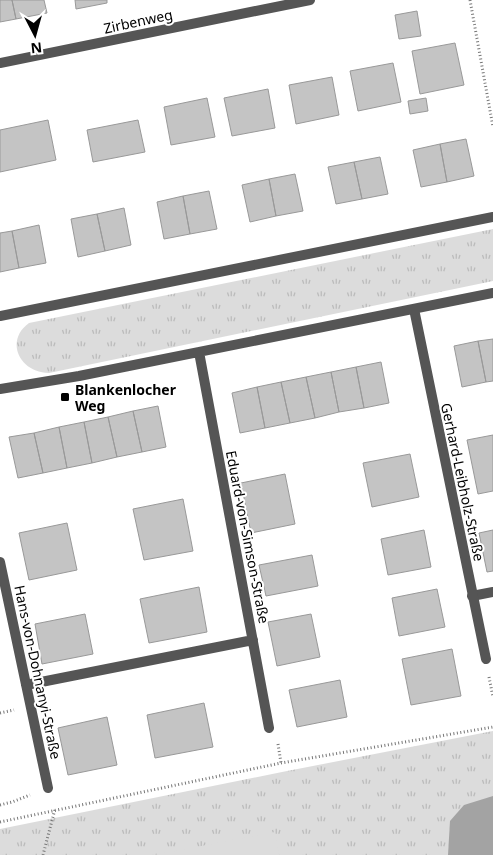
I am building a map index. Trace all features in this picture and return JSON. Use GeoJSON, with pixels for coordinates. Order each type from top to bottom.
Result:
{"type":"FeatureCollection","features":[{"type":"Feature","properties":{"kind":"street","name":"Zirbenweg"},"geometry":{"type":"LineString","coordinates":[[0,63],[310,0]]}},
{"type":"Feature","properties":{"kind":"street"},"geometry":{"type":"LineString","coordinates":[[0,316],[493,217]]}},
{"type":"Feature","properties":{"kind":"street"},"geometry":{"type":"LineString","coordinates":[[0,389],[199,352],[493,293]]}},
{"type":"Feature","properties":{"kind":"street","name":"Gerhard-Leibholz-Straße"},"geometry":{"type":"LineString","coordinates":[[414,309],[486,660]]}},
{"type":"Feature","properties":{"kind":"street","name":"Eduard-von-Simson-Straße"},"geometry":{"type":"LineString","coordinates":[[199,352],[269,728]]}},
{"type":"Feature","properties":{"kind":"street","name":"Hans-von-Dohnanyi-Straße"},"geometry":{"type":"LineString","coordinates":[[0,562],[48,788]]}},
{"type":"Feature","properties":{"kind":"street"},"geometry":{"type":"LineString","coordinates":[[472,596],[493,592]]}},
{"type":"Feature","properties":{"kind":"street"},"geometry":{"type":"LineString","coordinates":[[26,686],[253,640]]}},
{"type":"Feature","properties":{"kind":"path"},"geometry":{"type":"LineString","coordinates":[[470,0],[493,127]]}},
{"type":"Feature","properties":{"kind":"path"},"geometry":{"type":"LineString","coordinates":[[0,822],[281,763],[493,728]]}},
{"type":"Feature","properties":{"kind":"path"},"geometry":{"type":"LineString","coordinates":[[0,805],[48,788]]}},
{"type":"Feature","properties":{"kind":"path"},"geometry":{"type":"LineString","coordinates":[[43,855],[55,809]]}},
{"type":"Feature","properties":{"kind":"green space"},"geometry":{"type":"Polygon","coordinates":[[[493,229],[493,281],[49,373],[39,372],[30,368],[19,355],[17,347],[18,338],[21,330],[29,323],[493,229]]]}},
{"type":"Feature","properties":{"kind":"green space"},"geometry":{"type":"Polygon","coordinates":[[[493,731],[493,855],[0,855],[0,829],[493,731]]]}},
{"type":"Feature","properties":{"kind":"green space"},"geometry":{"type":"Polygon","coordinates":[[[275,832],[279,855],[154,855],[275,832]]]}},
{"type":"Feature","properties":{"kind":"shaded area"},"geometry":{"type":"Polygon","coordinates":[[[493,796],[493,855],[448,855],[450,821],[464,805],[493,796]]]}},
{"type":"Feature","properties":{"kind":"building"},"geometry":{"type":"Polygon","coordinates":[[[0,0],[12,0],[16,19],[0,22],[0,0]]]}},
{"type":"Feature","properties":{"kind":"building"},"geometry":{"type":"Polygon","coordinates":[[[12,0],[44,0],[47,13],[16,19],[12,0]]]}},
{"type":"Feature","properties":{"kind":"building"},"geometry":{"type":"Polygon","coordinates":[[[75,0],[107,0],[107,3],[76,9],[75,0]]]}},
{"type":"Feature","properties":{"kind":"building"},"geometry":{"type":"Polygon","coordinates":[[[417,11],[421,36],[399,39],[395,15],[417,11]]]}},
{"type":"Feature","properties":{"kind":"building"},"geometry":{"type":"Polygon","coordinates":[[[455,43],[464,85],[420,94],[412,51],[455,43]]]}},
{"type":"Feature","properties":{"kind":"building"},"geometry":{"type":"Polygon","coordinates":[[[393,63],[401,102],[358,111],[350,71],[393,63]]]}},
{"type":"Feature","properties":{"kind":"building"},"geometry":{"type":"Polygon","coordinates":[[[332,77],[339,115],[296,124],[289,85],[332,77]]]}},
{"type":"Feature","properties":{"kind":"building"},"geometry":{"type":"Polygon","coordinates":[[[268,89],[275,128],[232,136],[224,98],[268,89]]]}},
{"type":"Feature","properties":{"kind":"building"},"geometry":{"type":"Polygon","coordinates":[[[207,98],[215,137],[171,145],[164,107],[207,98]]]}},
{"type":"Feature","properties":{"kind":"building"},"geometry":{"type":"Polygon","coordinates":[[[426,98],[428,111],[410,114],[408,101],[426,98]]]}},
{"type":"Feature","properties":{"kind":"building"},"geometry":{"type":"Polygon","coordinates":[[[48,120],[56,160],[0,172],[0,130],[48,120]]]}},
{"type":"Feature","properties":{"kind":"building"},"geometry":{"type":"Polygon","coordinates":[[[138,120],[145,152],[93,162],[87,130],[138,120]]]}},
{"type":"Feature","properties":{"kind":"building"},"geometry":{"type":"Polygon","coordinates":[[[466,139],[474,176],[447,182],[440,144],[466,139]]]}},
{"type":"Feature","properties":{"kind":"building"},"geometry":{"type":"Polygon","coordinates":[[[440,144],[447,182],[421,187],[413,150],[440,144]]]}},
{"type":"Feature","properties":{"kind":"building"},"geometry":{"type":"Polygon","coordinates":[[[380,157],[388,194],[362,199],[354,162],[380,157]]]}},
{"type":"Feature","properties":{"kind":"building"},"geometry":{"type":"Polygon","coordinates":[[[354,162],[362,199],[336,204],[328,167],[354,162]]]}},
{"type":"Feature","properties":{"kind":"building"},"geometry":{"type":"Polygon","coordinates":[[[295,174],[303,211],[276,216],[269,179],[295,174]]]}},
{"type":"Feature","properties":{"kind":"building"},"geometry":{"type":"Polygon","coordinates":[[[269,179],[276,216],[250,222],[242,185],[269,179]]]}},
{"type":"Feature","properties":{"kind":"building"},"geometry":{"type":"Polygon","coordinates":[[[209,191],[217,229],[190,234],[183,196],[209,191]]]}},
{"type":"Feature","properties":{"kind":"building"},"geometry":{"type":"Polygon","coordinates":[[[183,196],[190,234],[164,239],[157,202],[183,196]]]}},
{"type":"Feature","properties":{"kind":"building"},"geometry":{"type":"Polygon","coordinates":[[[124,208],[131,245],[105,251],[97,214],[124,208]]]}},
{"type":"Feature","properties":{"kind":"building"},"geometry":{"type":"Polygon","coordinates":[[[97,214],[105,251],[78,257],[71,219],[97,214]]]}},
{"type":"Feature","properties":{"kind":"building"},"geometry":{"type":"Polygon","coordinates":[[[39,225],[46,263],[19,268],[12,231],[39,225]]]}},
{"type":"Feature","properties":{"kind":"building"},"geometry":{"type":"Polygon","coordinates":[[[12,231],[19,268],[0,272],[0,233],[12,231]]]}},
{"type":"Feature","properties":{"kind":"building"},"geometry":{"type":"Polygon","coordinates":[[[493,339],[493,381],[486,382],[478,341],[493,339]]]}},
{"type":"Feature","properties":{"kind":"building"},"geometry":{"type":"Polygon","coordinates":[[[478,341],[486,382],[462,387],[454,346],[478,341]]]}},
{"type":"Feature","properties":{"kind":"building"},"geometry":{"type":"Polygon","coordinates":[[[381,362],[389,403],[364,408],[356,367],[381,362]]]}},
{"type":"Feature","properties":{"kind":"building"},"geometry":{"type":"Polygon","coordinates":[[[356,367],[364,408],[339,412],[331,372],[356,367]]]}},
{"type":"Feature","properties":{"kind":"building"},"geometry":{"type":"Polygon","coordinates":[[[331,372],[339,412],[315,418],[306,377],[331,372]]]}},
{"type":"Feature","properties":{"kind":"building"},"geometry":{"type":"Polygon","coordinates":[[[306,377],[315,418],[290,423],[281,382],[306,377]]]}},
{"type":"Feature","properties":{"kind":"building"},"geometry":{"type":"Polygon","coordinates":[[[281,382],[290,423],[265,428],[257,387],[281,382]]]}},
{"type":"Feature","properties":{"kind":"building"},"geometry":{"type":"Polygon","coordinates":[[[257,387],[265,428],[240,433],[232,393],[257,387]]]}},
{"type":"Feature","properties":{"kind":"building"},"geometry":{"type":"Polygon","coordinates":[[[158,406],[166,447],[142,452],[133,411],[158,406]]]}},
{"type":"Feature","properties":{"kind":"building"},"geometry":{"type":"Polygon","coordinates":[[[133,411],[142,452],[117,457],[108,417],[133,411]]]}},
{"type":"Feature","properties":{"kind":"building"},"geometry":{"type":"Polygon","coordinates":[[[108,417],[117,457],[92,463],[84,422],[108,417]]]}},
{"type":"Feature","properties":{"kind":"building"},"geometry":{"type":"Polygon","coordinates":[[[84,422],[92,463],[67,468],[59,427],[84,422]]]}},
{"type":"Feature","properties":{"kind":"building"},"geometry":{"type":"Polygon","coordinates":[[[59,427],[67,468],[43,473],[34,433],[59,427]]]}},
{"type":"Feature","properties":{"kind":"building"},"geometry":{"type":"Polygon","coordinates":[[[34,433],[43,473],[18,478],[9,437],[34,433]]]}},
{"type":"Feature","properties":{"kind":"building"},"geometry":{"type":"Polygon","coordinates":[[[493,435],[493,491],[478,494],[467,440],[493,435]]]}},
{"type":"Feature","properties":{"kind":"building"},"geometry":{"type":"Polygon","coordinates":[[[410,454],[419,497],[372,507],[363,463],[410,454]]]}},
{"type":"Feature","properties":{"kind":"building"},"geometry":{"type":"Polygon","coordinates":[[[285,474],[295,524],[251,533],[241,483],[285,474]]]}},
{"type":"Feature","properties":{"kind":"building"},"geometry":{"type":"Polygon","coordinates":[[[183,499],[193,551],[144,560],[133,509],[183,499]]]}},
{"type":"Feature","properties":{"kind":"building"},"geometry":{"type":"Polygon","coordinates":[[[67,523],[77,570],[29,580],[19,533],[67,523]]]}},
{"type":"Feature","properties":{"kind":"building"},"geometry":{"type":"Polygon","coordinates":[[[424,530],[431,567],[388,575],[381,539],[424,530]]]}},
{"type":"Feature","properties":{"kind":"building"},"geometry":{"type":"Polygon","coordinates":[[[493,530],[493,571],[487,572],[479,533],[493,530]]]}},
{"type":"Feature","properties":{"kind":"building"},"geometry":{"type":"Polygon","coordinates":[[[312,555],[318,586],[266,596],[259,565],[312,555]]]}},
{"type":"Feature","properties":{"kind":"building"},"geometry":{"type":"Polygon","coordinates":[[[199,587],[207,632],[149,643],[140,599],[199,587]]]}},
{"type":"Feature","properties":{"kind":"building"},"geometry":{"type":"Polygon","coordinates":[[[437,589],[445,627],[399,636],[392,598],[437,589]]]}},
{"type":"Feature","properties":{"kind":"building"},"geometry":{"type":"Polygon","coordinates":[[[85,614],[93,654],[42,664],[35,624],[85,614]]]}},
{"type":"Feature","properties":{"kind":"building"},"geometry":{"type":"Polygon","coordinates":[[[311,614],[320,657],[277,666],[268,622],[311,614]]]}},
{"type":"Feature","properties":{"kind":"building"},"geometry":{"type":"Polygon","coordinates":[[[452,649],[461,696],[411,705],[402,659],[452,649]]]}},
{"type":"Feature","properties":{"kind":"building"},"geometry":{"type":"Polygon","coordinates":[[[340,680],[347,717],[297,727],[289,690],[340,680]]]}},
{"type":"Feature","properties":{"kind":"building"},"geometry":{"type":"Polygon","coordinates":[[[204,703],[213,747],[155,758],[147,715],[204,703]]]}},
{"type":"Feature","properties":{"kind":"building"},"geometry":{"type":"Polygon","coordinates":[[[107,717],[117,765],[68,775],[58,728],[107,717]]]}},
{"type":"Feature","properties":{"kind":"place","name":"Blankenlocher Weg"},"geometry":{"type":"Point","coordinates":[65,397]}}]}
